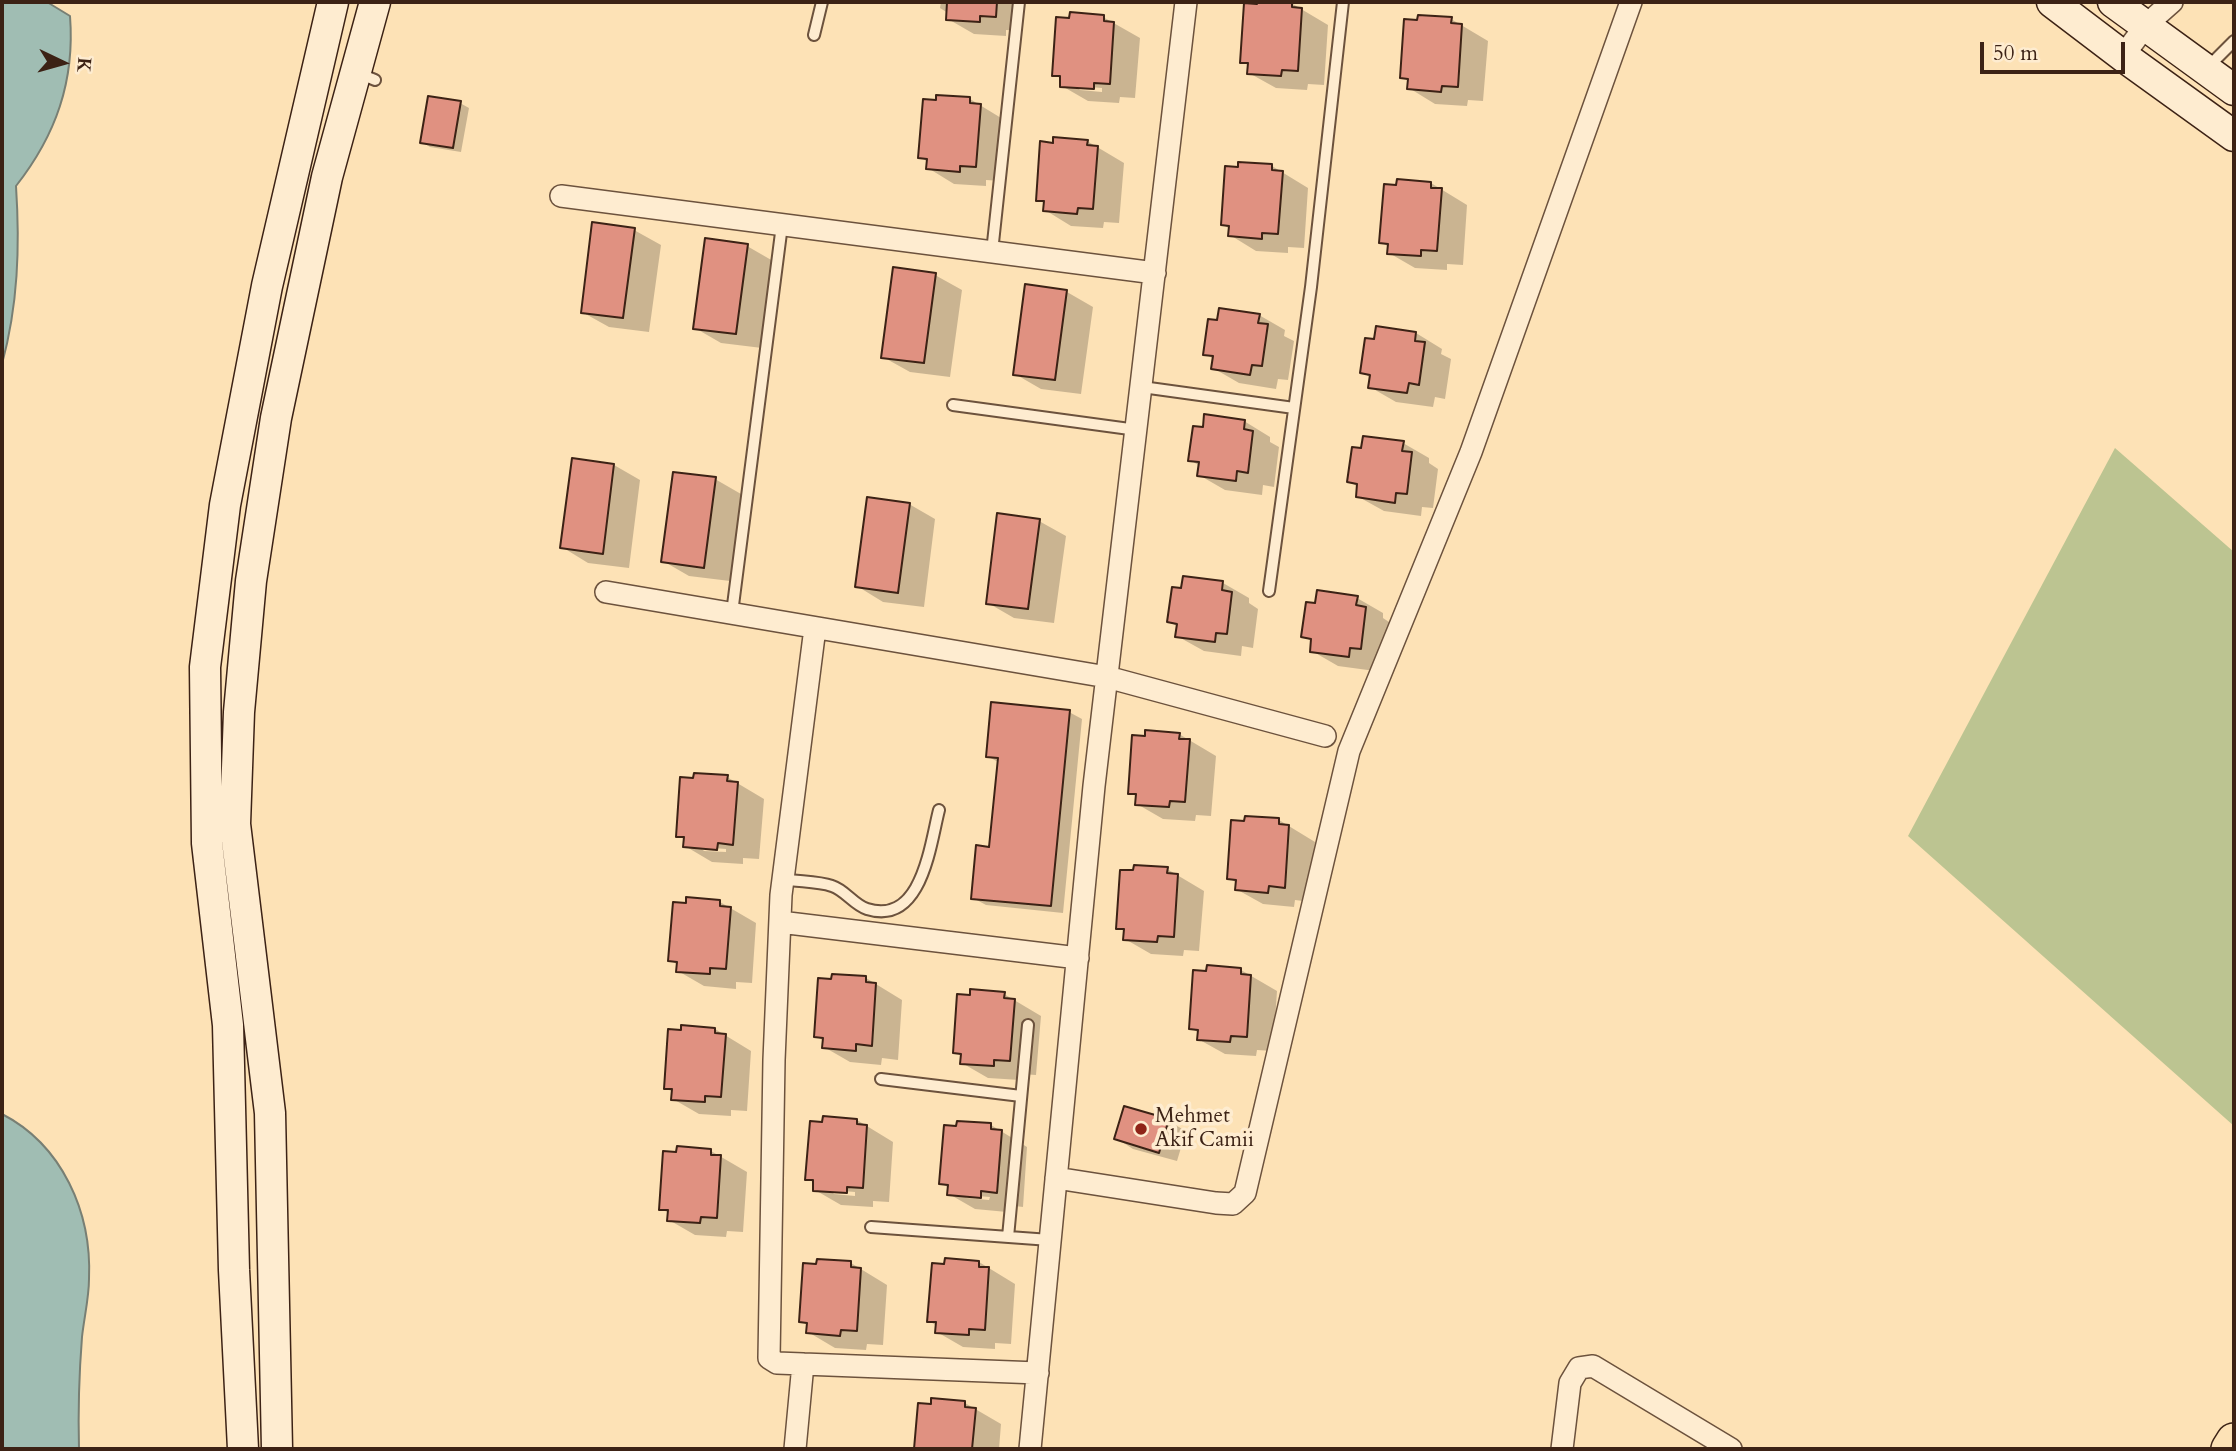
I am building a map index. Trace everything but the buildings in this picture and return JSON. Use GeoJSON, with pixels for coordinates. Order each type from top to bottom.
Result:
{"type":"FeatureCollection","features":[{"type":"Feature","properties":{"kind":"highway"},"geometry":{"type":"LineString","coordinates":[[2229,1449],[2234,1441]]}},
{"type":"Feature","properties":{"kind":"main road"},"geometry":{"type":"LineString","coordinates":[[243,1449],[234,1270],[228,1025],[207,843],[205,667],[225,505],[267,286],[332,2]]}},
{"type":"Feature","properties":{"kind":"main road"},"geometry":{"type":"LineString","coordinates":[[278,1449],[271,1113],[235,824],[239,712],[251,581],[276,418],[327,177],[366,76],[375,2]]}},
{"type":"Feature","properties":{"kind":"main road"},"geometry":{"type":"LineString","coordinates":[[2052,2],[2123,57],[2234,136]]}},
{"type":"Feature","properties":{"kind":"main road"},"geometry":{"type":"LineString","coordinates":[[2113,2],[2234,90]]}},
{"type":"Feature","properties":{"kind":"street"},"geometry":{"type":"LineString","coordinates":[[1030,1449],[1107,677],[1186,2]]}},
{"type":"Feature","properties":{"kind":"street"},"geometry":{"type":"LineString","coordinates":[[1056,1178],[1216,1203],[1233,1204],[1245,1193],[1349,751],[1471,452],[1631,2]]}},
{"type":"Feature","properties":{"kind":"street"},"geometry":{"type":"LineString","coordinates":[[2123,57],[2146,25],[2172,2]]}},
{"type":"Feature","properties":{"kind":"street"},"geometry":{"type":"LineString","coordinates":[[561,196],[1155,273]]}},
{"type":"Feature","properties":{"kind":"street"},"geometry":{"type":"LineString","coordinates":[[606,592],[1107,677],[1325,736]]}},
{"type":"Feature","properties":{"kind":"street"},"geometry":{"type":"LineString","coordinates":[[815,628],[783,879],[780,922],[774,1060],[769,1358],[777,1363],[1038,1373]]}},
{"type":"Feature","properties":{"kind":"street"},"geometry":{"type":"LineString","coordinates":[[780,922],[1078,958]]}},
{"type":"Feature","properties":{"kind":"street"},"geometry":{"type":"LineString","coordinates":[[795,1449],[803,1364]]}},
{"type":"Feature","properties":{"kind":"street"},"geometry":{"type":"LineString","coordinates":[[1562,1449],[1570,1383],[1579,1368],[1593,1366],[1731,1449]]}},
{"type":"Feature","properties":{"kind":"lane"},"geometry":{"type":"LineString","coordinates":[[814,35],[822,2]]}},
{"type":"Feature","properties":{"kind":"lane"},"geometry":{"type":"LineString","coordinates":[[992,252],[1019,2]]}},
{"type":"Feature","properties":{"kind":"lane"},"geometry":{"type":"LineString","coordinates":[[1269,591],[1311,287],[1343,2]]}},
{"type":"Feature","properties":{"kind":"lane"},"geometry":{"type":"LineString","coordinates":[[2206,69],[2234,41]]}},
{"type":"Feature","properties":{"kind":"lane"},"geometry":{"type":"LineString","coordinates":[[732,614],[782,225]]}},
{"type":"Feature","properties":{"kind":"lane"},"geometry":{"type":"LineString","coordinates":[[1142,387],[1294,408]]}},
{"type":"Feature","properties":{"kind":"lane"},"geometry":{"type":"LineString","coordinates":[[953,405],[1137,430]]}},
{"type":"Feature","properties":{"kind":"lane"},"geometry":{"type":"LineString","coordinates":[[783,879],[833,886],[868,909],[890,910],[902,906],[920,883],[939,810]]}},
{"type":"Feature","properties":{"kind":"lane"},"geometry":{"type":"LineString","coordinates":[[1008,1237],[1028,1025]]}},
{"type":"Feature","properties":{"kind":"lane"},"geometry":{"type":"LineString","coordinates":[[881,1079],[1021,1096]]}},
{"type":"Feature","properties":{"kind":"lane"},"geometry":{"type":"LineString","coordinates":[[870,1227],[1050,1240]]}},
{"type":"Feature","properties":{"kind":"green space"},"geometry":{"type":"Polygon","coordinates":[[[2115,448],[2234,552],[2234,1126],[1908,836],[2115,448]]]}},
{"type":"Feature","properties":{"kind":"water"},"geometry":{"type":"Polygon","coordinates":[[[2,2],[47,2],[70,16],[71,40],[66,85],[60,106],[42,147],[16,186],[16,276],[12,320],[2,364],[2,2]]]}},
{"type":"Feature","properties":{"kind":"water"},"geometry":{"type":"Polygon","coordinates":[[[2,1114],[23,1127],[57,1162],[79,1206],[85,1229],[89,1279],[80,1365],[79,1449],[2,1449],[2,1114]]]}},
{"type":"Feature","properties":{"kind":"place","name":"Mehmet Akif Camii"},"geometry":{"type":"Point","coordinates":[1141,1129]}}]}
